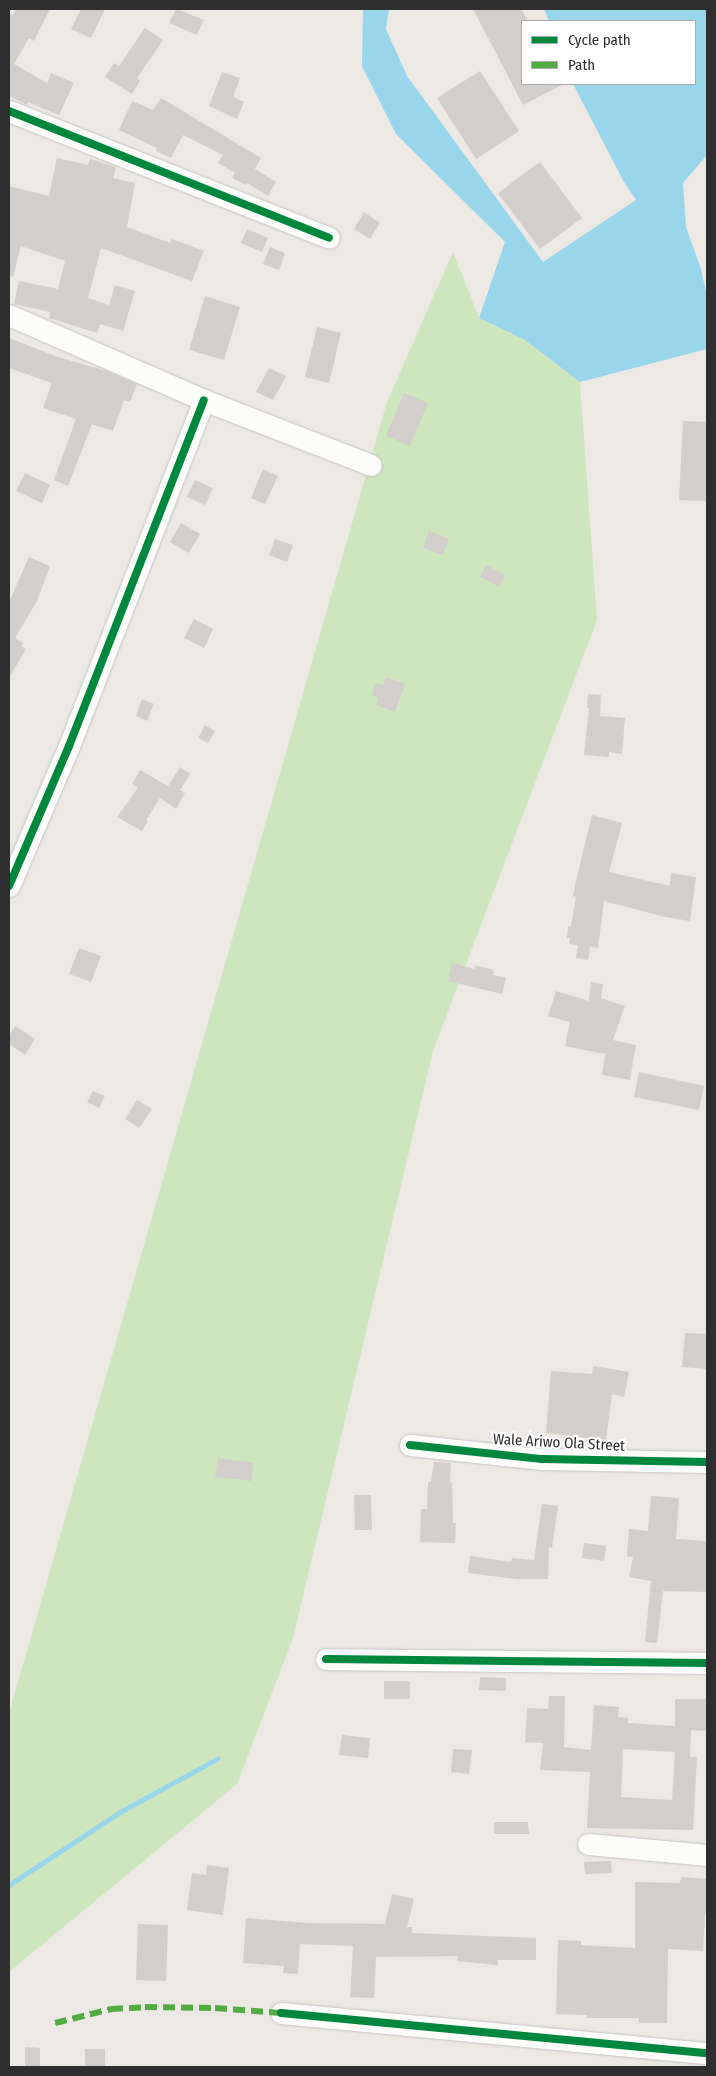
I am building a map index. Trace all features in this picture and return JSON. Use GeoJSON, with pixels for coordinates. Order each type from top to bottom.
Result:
{"type":"FeatureCollection","features":[{"type":"Feature","properties":{"kind":"street"},"geometry":{"type":"LineString","coordinates":[[9,111],[329,238]]}},
{"type":"Feature","properties":{"kind":"street"},"geometry":{"type":"LineString","coordinates":[[9,315],[204,400],[371,465]]}},
{"type":"Feature","properties":{"kind":"street"},"geometry":{"type":"LineString","coordinates":[[9,886],[69,746],[204,400]]}},
{"type":"Feature","properties":{"kind":"street","name":"Wale Ariwo Ola Street"},"geometry":{"type":"LineString","coordinates":[[410,1445],[542,1459],[707,1462]]}},
{"type":"Feature","properties":{"kind":"street"},"geometry":{"type":"LineString","coordinates":[[326,1659],[707,1663]]}},
{"type":"Feature","properties":{"kind":"street"},"geometry":{"type":"LineString","coordinates":[[588,1844],[707,1855]]}},
{"type":"Feature","properties":{"kind":"street"},"geometry":{"type":"LineString","coordinates":[[281,2013],[707,2053]]}},
{"type":"Feature","properties":{"kind":"green space"},"geometry":{"type":"Polygon","coordinates":[[[453,252],[479,318],[525,340],[580,382],[597,620],[433,1051],[293,1638],[237,1784],[9,1972],[9,1713],[387,402],[453,252]]]}},
{"type":"Feature","properties":{"kind":"water"},"geometry":{"type":"Polygon","coordinates":[[[363,9],[389,9],[386,29],[407,76],[543,262],[636,200],[624,182],[574,85],[696,85],[696,20],[549,20],[544,9],[707,9],[707,155],[683,183],[686,227],[701,269],[707,297],[707,349],[580,382],[525,340],[479,318],[505,242],[396,134],[362,66],[363,9]]]}},
{"type":"Feature","properties":{"kind":"building"},"geometry":{"type":"Polygon","coordinates":[[[16,9],[50,9],[34,41],[29,38],[14,64],[47,83],[51,73],[74,83],[59,115],[28,102],[27,105],[9,96],[9,13],[13,15],[16,9]]]}},
{"type":"Feature","properties":{"kind":"building"},"geometry":{"type":"Polygon","coordinates":[[[81,9],[105,9],[91,38],[71,29],[81,9]]]}},
{"type":"Feature","properties":{"kind":"building"},"geometry":{"type":"Polygon","coordinates":[[[176,9],[204,20],[197,35],[169,23],[176,9]]]}},
{"type":"Feature","properties":{"kind":"building"},"geometry":{"type":"Polygon","coordinates":[[[473,9],[521,9],[527,20],[521,20],[521,85],[562,85],[523,105],[473,9]]]}},
{"type":"Feature","properties":{"kind":"building"},"geometry":{"type":"Polygon","coordinates":[[[145,28],[163,40],[137,78],[140,81],[132,94],[105,77],[114,63],[119,66],[145,28]]]}},
{"type":"Feature","properties":{"kind":"building"},"geometry":{"type":"Polygon","coordinates":[[[480,71],[519,131],[476,159],[437,98],[480,71]]]}},
{"type":"Feature","properties":{"kind":"building"},"geometry":{"type":"Polygon","coordinates":[[[222,72],[240,78],[233,97],[244,102],[237,119],[209,106],[222,72]]]}},
{"type":"Feature","properties":{"kind":"building"},"geometry":{"type":"Polygon","coordinates":[[[161,98],[261,158],[255,169],[276,182],[268,196],[247,183],[246,185],[232,178],[235,173],[218,163],[223,155],[183,135],[171,158],[156,151],[157,148],[119,130],[132,101],[153,110],[161,98]]]}},
{"type":"Feature","properties":{"kind":"building"},"geometry":{"type":"Polygon","coordinates":[[[57,158],[88,165],[90,159],[116,167],[113,178],[135,183],[127,227],[170,243],[172,239],[204,251],[192,281],[101,248],[88,298],[109,305],[115,285],[135,291],[123,331],[100,324],[97,333],[49,318],[50,312],[14,304],[19,281],[58,289],[65,261],[21,246],[13,277],[9,276],[9,186],[49,196],[57,158]]]}},
{"type":"Feature","properties":{"kind":"building"},"geometry":{"type":"Polygon","coordinates":[[[540,162],[582,218],[540,249],[498,193],[540,162]]]}},
{"type":"Feature","properties":{"kind":"building"},"geometry":{"type":"Polygon","coordinates":[[[364,212],[380,223],[370,239],[354,229],[364,212]]]}},
{"type":"Feature","properties":{"kind":"building"},"geometry":{"type":"Polygon","coordinates":[[[247,229],[268,238],[262,252],[241,243],[247,229]]]}},
{"type":"Feature","properties":{"kind":"building"},"geometry":{"type":"Polygon","coordinates":[[[270,247],[285,253],[279,270],[263,264],[270,247]]]}},
{"type":"Feature","properties":{"kind":"building"},"geometry":{"type":"Polygon","coordinates":[[[205,296],[240,307],[224,360],[189,350],[205,296]]]}},
{"type":"Feature","properties":{"kind":"building"},"geometry":{"type":"Polygon","coordinates":[[[317,327],[341,333],[329,383],[305,377],[317,327]]]}},
{"type":"Feature","properties":{"kind":"building"},"geometry":{"type":"Polygon","coordinates":[[[9,338],[58,357],[106,371],[137,384],[130,402],[124,400],[113,431],[92,424],[68,486],[54,480],[76,419],[43,408],[52,383],[9,368],[9,338]]]}},
{"type":"Feature","properties":{"kind":"building"},"geometry":{"type":"Polygon","coordinates":[[[269,368],[286,376],[273,400],[256,392],[269,368]]]}},
{"type":"Feature","properties":{"kind":"building"},"geometry":{"type":"Polygon","coordinates":[[[404,393],[428,403],[410,446],[386,436],[404,393]]]}},
{"type":"Feature","properties":{"kind":"building"},"geometry":{"type":"Polygon","coordinates":[[[683,421],[707,422],[707,501],[679,500],[683,421]]]}},
{"type":"Feature","properties":{"kind":"building"},"geometry":{"type":"Polygon","coordinates":[[[263,469],[278,476],[265,504],[251,498],[263,469]]]}},
{"type":"Feature","properties":{"kind":"building"},"geometry":{"type":"Polygon","coordinates":[[[25,473],[50,485],[42,503],[16,491],[25,473]]]}},
{"type":"Feature","properties":{"kind":"building"},"geometry":{"type":"Polygon","coordinates":[[[195,480],[213,488],[205,505],[187,497],[195,480]]]}},
{"type":"Feature","properties":{"kind":"building"},"geometry":{"type":"Polygon","coordinates":[[[181,523],[200,534],[189,553],[170,542],[181,523]]]}},
{"type":"Feature","properties":{"kind":"building"},"geometry":{"type":"Polygon","coordinates":[[[429,531],[449,539],[443,555],[423,548],[429,531]]]}},
{"type":"Feature","properties":{"kind":"building"},"geometry":{"type":"Polygon","coordinates":[[[275,539],[293,545],[287,562],[269,555],[275,539]]]}},
{"type":"Feature","properties":{"kind":"building"},"geometry":{"type":"Polygon","coordinates":[[[29,557],[50,566],[37,601],[15,638],[23,643],[21,646],[26,649],[9,678],[9,602],[29,557]]]}},
{"type":"Feature","properties":{"kind":"building"},"geometry":{"type":"Polygon","coordinates":[[[486,565],[505,575],[499,587],[480,577],[486,565]]]}},
{"type":"Feature","properties":{"kind":"building"},"geometry":{"type":"Polygon","coordinates":[[[194,619],[213,629],[204,648],[184,638],[194,619]]]}},
{"type":"Feature","properties":{"kind":"building"},"geometry":{"type":"Polygon","coordinates":[[[386,677],[405,684],[395,712],[376,705],[378,698],[372,695],[376,683],[383,685],[386,677]]]}},
{"type":"Feature","properties":{"kind":"building"},"geometry":{"type":"Polygon","coordinates":[[[588,694],[601,695],[600,716],[625,718],[622,754],[609,752],[609,757],[584,755],[589,708],[587,708],[588,694]]]}},
{"type":"Feature","properties":{"kind":"building"},"geometry":{"type":"Polygon","coordinates":[[[142,699],[154,704],[147,721],[136,716],[142,699]]]}},
{"type":"Feature","properties":{"kind":"building"},"geometry":{"type":"Polygon","coordinates":[[[205,725],[215,731],[208,743],[198,738],[205,725]]]}},
{"type":"Feature","properties":{"kind":"building"},"geometry":{"type":"Polygon","coordinates":[[[180,767],[190,774],[180,790],[185,793],[176,809],[160,798],[146,820],[148,821],[142,831],[117,817],[138,788],[132,784],[140,770],[168,786],[180,767]]]}},
{"type":"Feature","properties":{"kind":"building"},"geometry":{"type":"Polygon","coordinates":[[[592,815],[622,823],[609,872],[670,886],[671,873],[696,877],[690,921],[665,917],[604,901],[598,948],[590,947],[588,960],[576,958],[578,945],[569,944],[570,938],[567,938],[568,926],[571,926],[576,897],[573,896],[575,885],[592,815]]]}},
{"type":"Feature","properties":{"kind":"building"},"geometry":{"type":"Polygon","coordinates":[[[79,948],[101,956],[91,982],[69,974],[79,948]]]}},
{"type":"Feature","properties":{"kind":"building"},"geometry":{"type":"Polygon","coordinates":[[[452,963],[475,969],[475,965],[494,970],[493,975],[506,978],[502,994],[448,981],[452,963]]]}},
{"type":"Feature","properties":{"kind":"building"},"geometry":{"type":"Polygon","coordinates":[[[591,982],[603,984],[601,998],[625,1006],[613,1040],[636,1045],[630,1080],[602,1075],[605,1054],[565,1046],[570,1022],[548,1016],[556,991],[589,1001],[591,982]]]}},
{"type":"Feature","properties":{"kind":"building"},"geometry":{"type":"Polygon","coordinates":[[[15,1026],[35,1039],[25,1055],[9,1044],[9,1036],[15,1026]]]}},
{"type":"Feature","properties":{"kind":"building"},"geometry":{"type":"Polygon","coordinates":[[[639,1072],[704,1086],[699,1110],[634,1097],[639,1072]]]}},
{"type":"Feature","properties":{"kind":"building"},"geometry":{"type":"Polygon","coordinates":[[[93,1091],[105,1096],[99,1108],[87,1102],[93,1091]]]}},
{"type":"Feature","properties":{"kind":"building"},"geometry":{"type":"Polygon","coordinates":[[[137,1100],[152,1109],[139,1128],[125,1119],[137,1100]]]}},
{"type":"Feature","properties":{"kind":"building"},"geometry":{"type":"Polygon","coordinates":[[[685,1333],[707,1334],[707,1369],[682,1367],[685,1333]]]}},
{"type":"Feature","properties":{"kind":"building"},"geometry":{"type":"Polygon","coordinates":[[[593,1366],[629,1372],[624,1397],[612,1394],[606,1440],[546,1433],[551,1371],[592,1374],[593,1366]]]}},
{"type":"Feature","properties":{"kind":"building"},"geometry":{"type":"Polygon","coordinates":[[[218,1458],[254,1463],[251,1481],[215,1477],[218,1458]]]}},
{"type":"Feature","properties":{"kind":"building"},"geometry":{"type":"Polygon","coordinates":[[[434,1462],[451,1463],[450,1483],[452,1483],[453,1523],[456,1523],[455,1543],[420,1542],[421,1509],[427,1509],[428,1482],[431,1482],[434,1462]]]}},
{"type":"Feature","properties":{"kind":"building"},"geometry":{"type":"Polygon","coordinates":[[[354,1495],[371,1495],[372,1530],[355,1530],[354,1495]]]}},
{"type":"Feature","properties":{"kind":"building"},"geometry":{"type":"Polygon","coordinates":[[[651,1496],[679,1498],[676,1539],[707,1541],[707,1592],[663,1591],[657,1643],[645,1642],[651,1581],[629,1577],[633,1557],[627,1556],[629,1529],[648,1531],[651,1496]]]}},
{"type":"Feature","properties":{"kind":"building"},"geometry":{"type":"Polygon","coordinates":[[[542,1504],[558,1506],[552,1548],[549,1547],[548,1579],[517,1579],[468,1573],[470,1556],[511,1562],[512,1558],[534,1560],[542,1504]]]}},
{"type":"Feature","properties":{"kind":"building"},"geometry":{"type":"Polygon","coordinates":[[[584,1543],[606,1546],[604,1561],[582,1558],[584,1543]]]}},
{"type":"Feature","properties":{"kind":"building"},"geometry":{"type":"Polygon","coordinates":[[[480,1677],[506,1678],[506,1691],[479,1690],[480,1677]]]}},
{"type":"Feature","properties":{"kind":"building"},"geometry":{"type":"Polygon","coordinates":[[[384,1681],[410,1681],[410,1699],[384,1699],[384,1681]]]}},
{"type":"Feature","properties":{"kind":"building"},"geometry":{"type":"Polygon","coordinates":[[[549,1696],[565,1696],[564,1747],[591,1750],[594,1705],[619,1707],[618,1717],[628,1718],[628,1723],[675,1726],[675,1699],[707,1699],[707,1731],[691,1730],[690,1757],[697,1757],[693,1830],[587,1828],[590,1772],[540,1770],[543,1743],[525,1742],[527,1708],[548,1709],[549,1696]],[[623,1749],[621,1797],[672,1800],[675,1752],[623,1749]]]}},
{"type":"Feature","properties":{"kind":"building"},"geometry":{"type":"Polygon","coordinates":[[[342,1735],[370,1738],[368,1758],[339,1755],[342,1735]]]}},
{"type":"Feature","properties":{"kind":"building"},"geometry":{"type":"Polygon","coordinates":[[[453,1749],[472,1750],[469,1774],[451,1772],[453,1749]]]}},
{"type":"Feature","properties":{"kind":"building"},"geometry":{"type":"Polygon","coordinates":[[[494,1822],[528,1822],[529,1834],[494,1834],[494,1822]]]}},
{"type":"Feature","properties":{"kind":"building"},"geometry":{"type":"Polygon","coordinates":[[[611,1861],[612,1873],[585,1874],[584,1862],[611,1861]]]}},
{"type":"Feature","properties":{"kind":"building"},"geometry":{"type":"Polygon","coordinates":[[[207,1865],[229,1868],[223,1915],[187,1910],[192,1873],[206,1875],[207,1865]]]}},
{"type":"Feature","properties":{"kind":"building"},"geometry":{"type":"Polygon","coordinates":[[[681,1877],[707,1879],[707,1915],[705,1914],[703,1951],[668,1949],[667,2023],[639,2023],[639,2018],[587,2018],[587,2015],[556,2014],[558,1940],[581,1941],[581,1945],[635,1948],[635,1882],[680,1883],[681,1877]]]}},
{"type":"Feature","properties":{"kind":"building"},"geometry":{"type":"Polygon","coordinates":[[[392,1894],[414,1899],[407,1927],[412,1927],[412,1933],[536,1938],[536,1960],[498,1960],[498,1965],[457,1961],[458,1956],[376,1957],[374,1998],[350,1997],[353,1946],[300,1944],[298,1974],[283,1973],[284,1966],[243,1963],[246,1918],[308,1923],[385,1924],[392,1894]]]}},
{"type":"Feature","properties":{"kind":"building"},"geometry":{"type":"Polygon","coordinates":[[[138,1924],[168,1925],[166,1981],[136,1980],[138,1924]]]}},
{"type":"Feature","properties":{"kind":"building"},"geometry":{"type":"Polygon","coordinates":[[[25,2047],[40,2048],[40,2067],[25,2067],[25,2047]]]}},
{"type":"Feature","properties":{"kind":"building"},"geometry":{"type":"Polygon","coordinates":[[[85,2049],[105,2049],[105,2067],[85,2067],[85,2049]]]}},
{"type":"Feature","properties":{"kind":"waterway"},"geometry":{"type":"LineString","coordinates":[[9,1885],[120,1812],[217,1759]]}},
{"type":"Feature","properties":{"kind":"marked path"},"geometry":{"type":"LineString","coordinates":[[55,2023],[111,2009],[145,2007],[215,2008],[281,2013]]}},
{"type":"Feature","properties":{"kind":"cycle path"},"geometry":{"type":"LineString","coordinates":[[9,111],[329,238]]}},
{"type":"Feature","properties":{"kind":"cycle path"},"geometry":{"type":"LineString","coordinates":[[9,886],[69,746],[204,400]]}},
{"type":"Feature","properties":{"kind":"cycle path"},"geometry":{"type":"LineString","coordinates":[[410,1445],[542,1459],[707,1462]]}},
{"type":"Feature","properties":{"kind":"cycle path"},"geometry":{"type":"LineString","coordinates":[[326,1659],[707,1663]]}},
{"type":"Feature","properties":{"kind":"cycle path"},"geometry":{"type":"LineString","coordinates":[[281,2013],[707,2053]]}}]}
